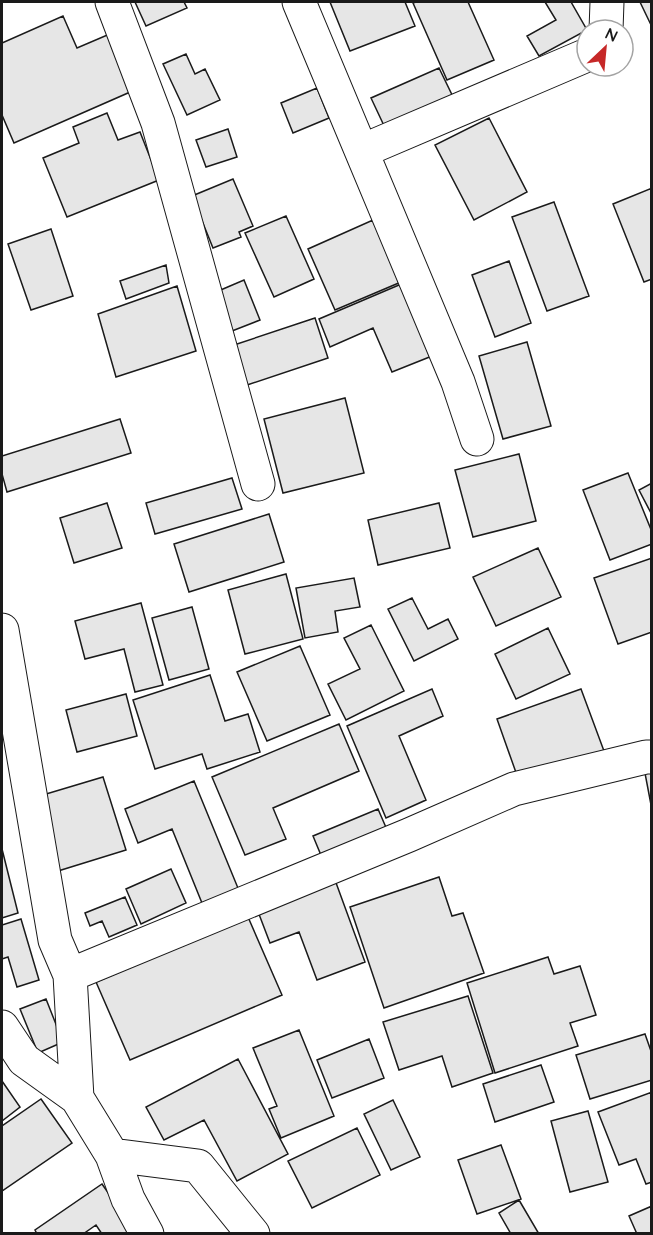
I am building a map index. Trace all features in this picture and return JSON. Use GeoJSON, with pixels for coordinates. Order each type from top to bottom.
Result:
{"type":"FeatureCollection","features":[{"type":"Feature","properties":{"kind":"street"},"geometry":{"type":"LineString","coordinates":[[112,2],[158,123],[258,484]]}},
{"type":"Feature","properties":{"kind":"street"},"geometry":{"type":"LineString","coordinates":[[299,2],[458,381],[477,439]]}},
{"type":"Feature","properties":{"kind":"street"},"geometry":{"type":"LineString","coordinates":[[606,18],[607,2]]}},
{"type":"Feature","properties":{"kind":"street"},"geometry":{"type":"LineString","coordinates":[[362,151],[575,60]]}},
{"type":"Feature","properties":{"kind":"street"},"geometry":{"type":"LineString","coordinates":[[2,630],[55,940],[70,975],[77,1098]]}},
{"type":"Feature","properties":{"kind":"street"},"geometry":{"type":"LineString","coordinates":[[70,975],[409,836],[514,789],[651,757]]}},
{"type":"Feature","properties":{"kind":"street"},"geometry":{"type":"LineString","coordinates":[[2,1027],[24,1060],[77,1098],[112,1155],[128,1199],[147,1233]]}},
{"type":"Feature","properties":{"kind":"street"},"geometry":{"type":"LineString","coordinates":[[112,1155],[198,1166],[253,1233]]}},
{"type":"Feature","properties":{"kind":"building"},"geometry":{"type":"Polygon","coordinates":[[[135,2],[184,2],[187,8],[146,26],[135,2]]]}},
{"type":"Feature","properties":{"kind":"building"},"geometry":{"type":"Polygon","coordinates":[[[330,2],[405,2],[415,26],[350,51],[330,2]]]}},
{"type":"Feature","properties":{"kind":"building"},"geometry":{"type":"Polygon","coordinates":[[[468,2],[494,60],[447,80],[413,3],[468,2]]]}},
{"type":"Feature","properties":{"kind":"building"},"geometry":{"type":"Polygon","coordinates":[[[545,2],[571,2],[580,18],[575,18],[575,36],[539,56],[527,36],[556,20],[545,2]]]}},
{"type":"Feature","properties":{"kind":"building"},"geometry":{"type":"Polygon","coordinates":[[[640,2],[652,2],[652,27],[640,2]]]}},
{"type":"Feature","properties":{"kind":"building"},"geometry":{"type":"Polygon","coordinates":[[[63,16],[77,48],[112,33],[137,89],[14,143],[2,115],[2,43],[63,16]]]}},
{"type":"Feature","properties":{"kind":"building"},"geometry":{"type":"Polygon","coordinates":[[[186,54],[195,74],[205,69],[220,100],[187,115],[163,64],[186,54]]]}},
{"type":"Feature","properties":{"kind":"building"},"geometry":{"type":"Polygon","coordinates":[[[439,68],[455,101],[387,132],[371,98],[439,68]]]}},
{"type":"Feature","properties":{"kind":"building"},"geometry":{"type":"Polygon","coordinates":[[[317,88],[329,118],[293,133],[281,103],[317,88]]]}},
{"type":"Feature","properties":{"kind":"building"},"geometry":{"type":"Polygon","coordinates":[[[107,113],[118,140],[140,132],[159,180],[67,217],[43,158],[79,143],[73,127],[107,113]]]}},
{"type":"Feature","properties":{"kind":"building"},"geometry":{"type":"Polygon","coordinates":[[[489,118],[527,192],[474,220],[435,145],[489,118]]]}},
{"type":"Feature","properties":{"kind":"building"},"geometry":{"type":"Polygon","coordinates":[[[228,129],[237,157],[206,167],[196,140],[228,129]]]}},
{"type":"Feature","properties":{"kind":"building"},"geometry":{"type":"Polygon","coordinates":[[[233,179],[253,226],[239,232],[241,237],[213,248],[192,196],[233,179]]]}},
{"type":"Feature","properties":{"kind":"building"},"geometry":{"type":"Polygon","coordinates":[[[652,188],[652,279],[644,282],[613,204],[652,188]]]}},
{"type":"Feature","properties":{"kind":"building"},"geometry":{"type":"Polygon","coordinates":[[[554,202],[589,296],[547,311],[512,217],[554,202]]]}},
{"type":"Feature","properties":{"kind":"building"},"geometry":{"type":"Polygon","coordinates":[[[286,216],[314,279],[274,297],[245,233],[286,216]]]}},
{"type":"Feature","properties":{"kind":"building"},"geometry":{"type":"Polygon","coordinates":[[[373,220],[401,282],[335,310],[308,249],[373,220]]]}},
{"type":"Feature","properties":{"kind":"building"},"geometry":{"type":"Polygon","coordinates":[[[51,229],[73,296],[31,310],[8,244],[51,229]]]}},
{"type":"Feature","properties":{"kind":"building"},"geometry":{"type":"Polygon","coordinates":[[[509,261],[531,323],[495,337],[472,275],[509,261]]]}},
{"type":"Feature","properties":{"kind":"building"},"geometry":{"type":"Polygon","coordinates":[[[166,265],[169,283],[126,299],[120,281],[166,265]]]}},
{"type":"Feature","properties":{"kind":"building"},"geometry":{"type":"Polygon","coordinates":[[[244,280],[260,320],[232,331],[216,292],[244,280]]]}},
{"type":"Feature","properties":{"kind":"building"},"geometry":{"type":"Polygon","coordinates":[[[406,282],[437,354],[392,372],[373,328],[330,347],[319,319],[406,282]]]}},
{"type":"Feature","properties":{"kind":"building"},"geometry":{"type":"Polygon","coordinates":[[[177,286],[196,351],[116,377],[98,314],[177,286]]]}},
{"type":"Feature","properties":{"kind":"building"},"geometry":{"type":"Polygon","coordinates":[[[315,318],[328,358],[247,385],[234,345],[315,318]]]}},
{"type":"Feature","properties":{"kind":"building"},"geometry":{"type":"Polygon","coordinates":[[[527,342],[551,426],[503,439],[479,356],[527,342]]]}},
{"type":"Feature","properties":{"kind":"building"},"geometry":{"type":"Polygon","coordinates":[[[345,398],[364,473],[283,493],[264,419],[345,398]]]}},
{"type":"Feature","properties":{"kind":"building"},"geometry":{"type":"Polygon","coordinates":[[[120,419],[131,453],[7,492],[2,474],[2,456],[120,419]]]}},
{"type":"Feature","properties":{"kind":"building"},"geometry":{"type":"Polygon","coordinates":[[[519,454],[536,521],[473,537],[455,470],[519,454]]]}},
{"type":"Feature","properties":{"kind":"building"},"geometry":{"type":"Polygon","coordinates":[[[628,473],[652,532],[652,544],[610,560],[583,490],[628,473]]]}},
{"type":"Feature","properties":{"kind":"building"},"geometry":{"type":"Polygon","coordinates":[[[232,478],[242,509],[155,534],[146,503],[232,478]]]}},
{"type":"Feature","properties":{"kind":"building"},"geometry":{"type":"Polygon","coordinates":[[[652,483],[652,515],[639,490],[652,483]]]}},
{"type":"Feature","properties":{"kind":"building"},"geometry":{"type":"Polygon","coordinates":[[[107,503],[122,548],[74,563],[60,518],[107,503]]]}},
{"type":"Feature","properties":{"kind":"building"},"geometry":{"type":"Polygon","coordinates":[[[439,503],[450,548],[378,565],[368,520],[439,503]]]}},
{"type":"Feature","properties":{"kind":"building"},"geometry":{"type":"Polygon","coordinates":[[[269,514],[284,562],[189,592],[174,544],[269,514]]]}},
{"type":"Feature","properties":{"kind":"building"},"geometry":{"type":"Polygon","coordinates":[[[538,548],[561,597],[496,626],[473,577],[538,548]]]}},
{"type":"Feature","properties":{"kind":"building"},"geometry":{"type":"Polygon","coordinates":[[[652,558],[652,632],[618,644],[594,578],[652,558]]]}},
{"type":"Feature","properties":{"kind":"building"},"geometry":{"type":"Polygon","coordinates":[[[286,574],[303,639],[245,654],[228,590],[286,574]]]}},
{"type":"Feature","properties":{"kind":"building"},"geometry":{"type":"Polygon","coordinates":[[[354,578],[360,607],[335,611],[338,632],[305,638],[296,588],[354,578]]]}},
{"type":"Feature","properties":{"kind":"building"},"geometry":{"type":"Polygon","coordinates":[[[412,598],[428,629],[448,619],[458,639],[414,661],[388,609],[412,598]]]}},
{"type":"Feature","properties":{"kind":"building"},"geometry":{"type":"Polygon","coordinates":[[[141,603],[163,685],[135,692],[124,649],[85,659],[75,621],[141,603]]]}},
{"type":"Feature","properties":{"kind":"building"},"geometry":{"type":"Polygon","coordinates":[[[192,607],[209,669],[169,680],[152,618],[192,607]]]}},
{"type":"Feature","properties":{"kind":"building"},"geometry":{"type":"Polygon","coordinates":[[[371,625],[404,691],[346,720],[328,684],[360,669],[344,638],[371,625]]]}},
{"type":"Feature","properties":{"kind":"building"},"geometry":{"type":"Polygon","coordinates":[[[548,628],[570,674],[516,699],[495,654],[548,628]]]}},
{"type":"Feature","properties":{"kind":"building"},"geometry":{"type":"Polygon","coordinates":[[[300,646],[330,715],[267,741],[237,672],[300,646]]]}},
{"type":"Feature","properties":{"kind":"building"},"geometry":{"type":"Polygon","coordinates":[[[210,675],[225,721],[248,714],[260,752],[207,769],[202,754],[155,769],[133,700],[210,675]]]}},
{"type":"Feature","properties":{"kind":"building"},"geometry":{"type":"Polygon","coordinates":[[[432,689],[443,716],[399,736],[426,800],[386,818],[347,726],[432,689]]]}},
{"type":"Feature","properties":{"kind":"building"},"geometry":{"type":"Polygon","coordinates":[[[581,689],[604,751],[519,781],[497,719],[581,689]]]}},
{"type":"Feature","properties":{"kind":"building"},"geometry":{"type":"Polygon","coordinates":[[[126,694],[137,736],[77,752],[66,710],[126,694]]]}},
{"type":"Feature","properties":{"kind":"building"},"geometry":{"type":"Polygon","coordinates":[[[339,724],[359,771],[273,808],[286,839],[245,855],[212,777],[339,724]]]}},
{"type":"Feature","properties":{"kind":"building"},"geometry":{"type":"Polygon","coordinates":[[[652,767],[652,810],[644,768],[652,767]]]}},
{"type":"Feature","properties":{"kind":"building"},"geometry":{"type":"Polygon","coordinates":[[[103,777],[126,850],[58,871],[36,797],[103,777]]]}},
{"type":"Feature","properties":{"kind":"building"},"geometry":{"type":"Polygon","coordinates":[[[194,781],[240,893],[204,908],[172,829],[138,843],[125,809],[194,781]]]}},
{"type":"Feature","properties":{"kind":"building"},"geometry":{"type":"Polygon","coordinates":[[[378,809],[391,839],[323,860],[313,836],[378,809]]]}},
{"type":"Feature","properties":{"kind":"building"},"geometry":{"type":"Polygon","coordinates":[[[2,849],[18,913],[2,918],[2,849]]]}},
{"type":"Feature","properties":{"kind":"building"},"geometry":{"type":"Polygon","coordinates":[[[171,869],[186,903],[141,924],[126,889],[171,869]]]}},
{"type":"Feature","properties":{"kind":"building"},"geometry":{"type":"Polygon","coordinates":[[[439,877],[452,916],[463,913],[484,973],[384,1008],[350,907],[439,877]]]}},
{"type":"Feature","properties":{"kind":"building"},"geometry":{"type":"Polygon","coordinates":[[[335,880],[365,962],[317,980],[299,932],[270,943],[257,909],[335,880]]]}},
{"type":"Feature","properties":{"kind":"building"},"geometry":{"type":"Polygon","coordinates":[[[125,897],[137,925],[109,937],[102,921],[90,926],[85,913],[125,897]]]}},
{"type":"Feature","properties":{"kind":"building"},"geometry":{"type":"Polygon","coordinates":[[[248,917],[282,995],[130,1060],[96,982],[248,917]]]}},
{"type":"Feature","properties":{"kind":"building"},"geometry":{"type":"Polygon","coordinates":[[[21,919],[39,980],[17,987],[8,957],[2,959],[2,925],[21,919]]]}},
{"type":"Feature","properties":{"kind":"building"},"geometry":{"type":"Polygon","coordinates":[[[548,957],[554,974],[580,966],[596,1015],[570,1023],[578,1046],[495,1073],[467,983],[548,957]]]}},
{"type":"Feature","properties":{"kind":"building"},"geometry":{"type":"Polygon","coordinates":[[[468,996],[493,1073],[452,1087],[442,1056],[399,1070],[383,1022],[468,996]]]}},
{"type":"Feature","properties":{"kind":"building"},"geometry":{"type":"Polygon","coordinates":[[[46,999],[63,1042],[38,1053],[20,1009],[46,999]]]}},
{"type":"Feature","properties":{"kind":"building"},"geometry":{"type":"Polygon","coordinates":[[[299,1030],[334,1116],[281,1138],[269,1109],[277,1106],[253,1048],[299,1030]]]}},
{"type":"Feature","properties":{"kind":"building"},"geometry":{"type":"Polygon","coordinates":[[[645,1034],[652,1054],[652,1080],[590,1099],[576,1055],[645,1034]]]}},
{"type":"Feature","properties":{"kind":"building"},"geometry":{"type":"Polygon","coordinates":[[[369,1039],[384,1078],[332,1098],[317,1060],[369,1039]]]}},
{"type":"Feature","properties":{"kind":"building"},"geometry":{"type":"Polygon","coordinates":[[[238,1059],[288,1154],[237,1181],[204,1120],[164,1140],[146,1107],[238,1059]]]}},
{"type":"Feature","properties":{"kind":"building"},"geometry":{"type":"Polygon","coordinates":[[[541,1065],[554,1102],[495,1122],[483,1084],[541,1065]]]}},
{"type":"Feature","properties":{"kind":"building"},"geometry":{"type":"Polygon","coordinates":[[[2,1081],[20,1107],[2,1121],[2,1081]]]}},
{"type":"Feature","properties":{"kind":"building"},"geometry":{"type":"Polygon","coordinates":[[[652,1092],[652,1182],[646,1184],[636,1159],[619,1165],[598,1112],[652,1092]]]}},
{"type":"Feature","properties":{"kind":"building"},"geometry":{"type":"Polygon","coordinates":[[[41,1099],[72,1143],[2,1191],[2,1126],[41,1099]]]}},
{"type":"Feature","properties":{"kind":"building"},"geometry":{"type":"Polygon","coordinates":[[[393,1100],[420,1157],[391,1170],[364,1114],[393,1100]]]}},
{"type":"Feature","properties":{"kind":"building"},"geometry":{"type":"Polygon","coordinates":[[[588,1111],[608,1182],[570,1192],[551,1121],[588,1111]]]}},
{"type":"Feature","properties":{"kind":"building"},"geometry":{"type":"Polygon","coordinates":[[[357,1128],[380,1175],[312,1208],[288,1161],[357,1128]]]}},
{"type":"Feature","properties":{"kind":"building"},"geometry":{"type":"Polygon","coordinates":[[[501,1145],[521,1199],[477,1214],[458,1160],[501,1145]]]}},
{"type":"Feature","properties":{"kind":"building"},"geometry":{"type":"Polygon","coordinates":[[[102,1184],[137,1234],[102,1234],[96,1225],[83,1234],[37,1234],[35,1230],[102,1184]]]}},
{"type":"Feature","properties":{"kind":"building"},"geometry":{"type":"Polygon","coordinates":[[[519,1200],[539,1234],[511,1234],[499,1213],[519,1200]]]}},
{"type":"Feature","properties":{"kind":"building"},"geometry":{"type":"Polygon","coordinates":[[[652,1206],[652,1234],[637,1234],[629,1216],[652,1206]]]}}]}
